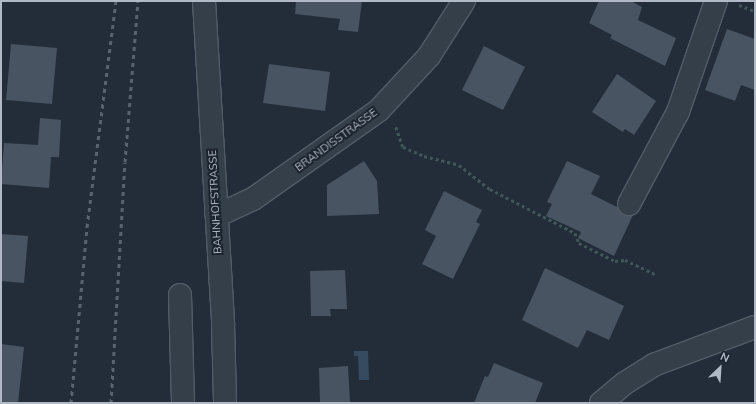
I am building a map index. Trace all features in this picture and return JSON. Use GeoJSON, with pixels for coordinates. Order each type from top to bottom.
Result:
{"type":"FeatureCollection","features":[{"type":"Feature","properties":{"kind":"street","name":"BAHNHOFSTRASSE"},"geometry":{"type":"LineString","coordinates":[[204,1],[225,403]]}},
{"type":"Feature","properties":{"kind":"street","name":"BRANDISSTRASSE"},"geometry":{"type":"LineString","coordinates":[[216,212],[227,211],[253,200],[379,110],[429,56],[464,1]]}},
{"type":"Feature","properties":{"kind":"street"},"geometry":{"type":"LineString","coordinates":[[629,204],[678,112],[716,1]]}},
{"type":"Feature","properties":{"kind":"street"},"geometry":{"type":"LineString","coordinates":[[180,295],[183,403]]}},
{"type":"Feature","properties":{"kind":"street"},"geometry":{"type":"LineString","coordinates":[[602,403],[625,383],[656,364],[755,328]]}},
{"type":"Feature","properties":{"kind":"path"},"geometry":{"type":"LineString","coordinates":[[396,125],[403,147],[424,156],[459,165],[490,190],[575,233],[579,243],[615,260],[625,260],[656,275]]}},
{"type":"Feature","properties":{"kind":"water"},"geometry":{"type":"Polygon","coordinates":[[[354,351],[368,351],[369,380],[359,380],[358,356],[354,356],[354,351]]]}},
{"type":"Feature","properties":{"kind":"building"},"geometry":{"type":"Polygon","coordinates":[[[296,1],[362,1],[358,32],[338,30],[340,19],[295,14],[296,1]]]}},
{"type":"Feature","properties":{"kind":"building"},"geometry":{"type":"Polygon","coordinates":[[[599,1],[631,1],[642,7],[638,20],[676,38],[665,66],[610,38],[612,35],[589,23],[599,1]]]}},
{"type":"Feature","properties":{"kind":"building"},"geometry":{"type":"Polygon","coordinates":[[[727,29],[755,39],[755,90],[741,85],[735,101],[705,90],[727,29]]]}},
{"type":"Feature","properties":{"kind":"building"},"geometry":{"type":"Polygon","coordinates":[[[11,44],[57,48],[52,104],[6,100],[11,44]]]}},
{"type":"Feature","properties":{"kind":"building"},"geometry":{"type":"Polygon","coordinates":[[[484,46],[525,67],[503,110],[462,90],[484,46]]]}},
{"type":"Feature","properties":{"kind":"building"},"geometry":{"type":"Polygon","coordinates":[[[269,64],[330,72],[325,111],[263,103],[269,64]]]}},
{"type":"Feature","properties":{"kind":"building"},"geometry":{"type":"Polygon","coordinates":[[[617,74],[656,101],[634,135],[625,129],[623,132],[592,112],[617,74]]]}},
{"type":"Feature","properties":{"kind":"building"},"geometry":{"type":"Polygon","coordinates":[[[40,118],[61,120],[59,157],[51,157],[49,188],[1,184],[4,143],[38,145],[40,118]]]}},
{"type":"Feature","properties":{"kind":"building"},"geometry":{"type":"Polygon","coordinates":[[[364,161],[377,181],[379,214],[327,216],[327,185],[364,161]]]}},
{"type":"Feature","properties":{"kind":"building"},"geometry":{"type":"Polygon","coordinates":[[[567,161],[600,176],[591,194],[617,207],[623,215],[633,215],[614,256],[578,238],[581,232],[546,216],[552,204],[547,202],[567,161]]]}},
{"type":"Feature","properties":{"kind":"building"},"geometry":{"type":"Polygon","coordinates":[[[444,191],[482,210],[476,222],[480,224],[453,279],[422,264],[436,236],[425,230],[444,191]]]}},
{"type":"Feature","properties":{"kind":"building"},"geometry":{"type":"Polygon","coordinates":[[[1,234],[28,236],[24,283],[1,281],[1,234]]]}},
{"type":"Feature","properties":{"kind":"building"},"geometry":{"type":"Polygon","coordinates":[[[545,268],[624,306],[609,340],[587,330],[578,348],[522,320],[545,268]]]}},
{"type":"Feature","properties":{"kind":"building"},"geometry":{"type":"Polygon","coordinates":[[[345,270],[347,309],[330,309],[331,316],[311,316],[310,271],[345,270]]]}},
{"type":"Feature","properties":{"kind":"building"},"geometry":{"type":"Polygon","coordinates":[[[1,344],[24,347],[18,403],[1,403],[1,344]]]}},
{"type":"Feature","properties":{"kind":"building"},"geometry":{"type":"Polygon","coordinates":[[[494,363],[543,383],[535,403],[474,403],[485,376],[488,377],[494,363]]]}},
{"type":"Feature","properties":{"kind":"building"},"geometry":{"type":"Polygon","coordinates":[[[348,366],[350,402],[320,403],[319,368],[348,366]]]}},
{"type":"Feature","properties":{"kind":"railway"},"geometry":{"type":"LineString","coordinates":[[71,403],[87,227],[116,1]]}},
{"type":"Feature","properties":{"kind":"railway"},"geometry":{"type":"LineString","coordinates":[[111,403],[125,162],[138,1]]}}]}
